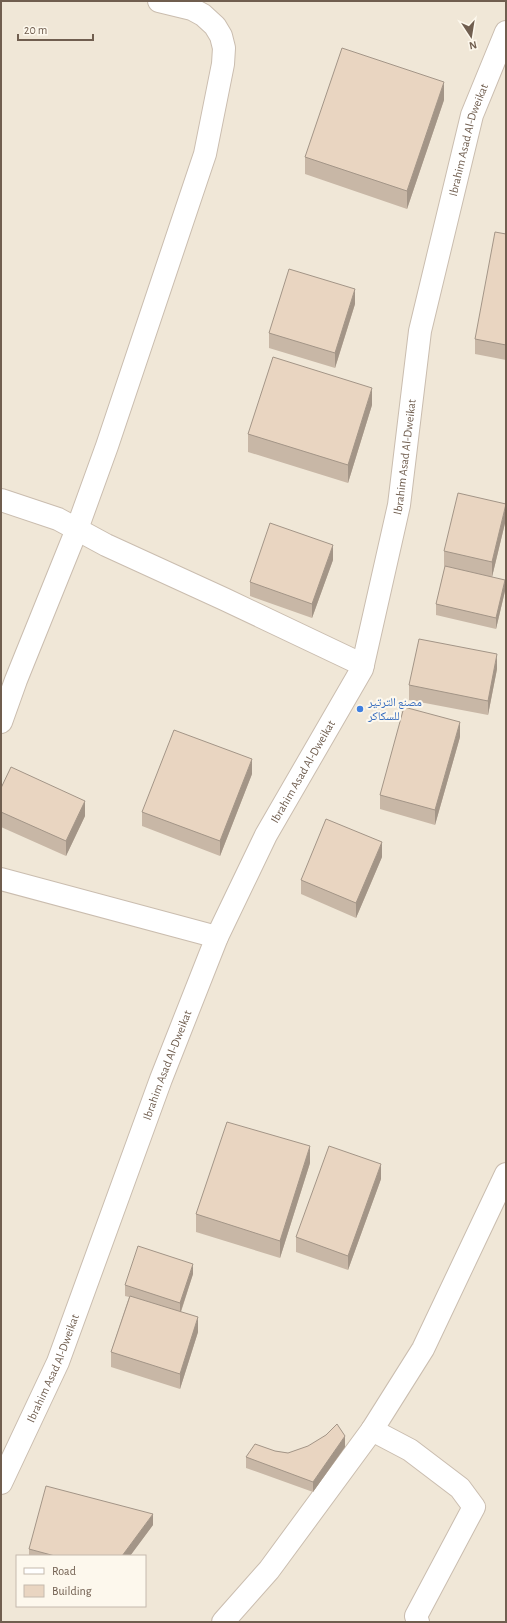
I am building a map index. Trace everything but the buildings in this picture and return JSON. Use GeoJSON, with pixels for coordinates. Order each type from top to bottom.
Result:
{"type":"FeatureCollection","features":[{"type":"Feature","properties":{"kind":"street"},"geometry":{"type":"LineString","coordinates":[[1,722],[8,678],[77,529],[108,446],[205,154],[223,64],[224,48],[221,36],[215,26],[203,15],[192,9],[159,1]]}},
{"type":"Feature","properties":{"kind":"street","name":"Ibrahim Asad Al-Dweikat"},"geometry":{"type":"LineString","coordinates":[[1,1483],[58,1362],[161,1079],[218,937],[266,835],[362,669],[399,505],[420,331],[472,115],[506,32]]}},
{"type":"Feature","properties":{"kind":"street"},"geometry":{"type":"LineString","coordinates":[[1,500],[58,519],[106,545],[363,665]]}},
{"type":"Feature","properties":{"kind":"street"},"geometry":{"type":"LineString","coordinates":[[1,879],[218,937]]}},
{"type":"Feature","properties":{"kind":"street"},"geometry":{"type":"LineString","coordinates":[[223,1622],[269,1570],[372,1430],[424,1349],[506,1174]]}},
{"type":"Feature","properties":{"kind":"street"},"geometry":{"type":"LineString","coordinates":[[372,1430],[410,1450],[460,1488],[474,1507],[416,1616],[418,1622]]}},
{"type":"Feature","properties":{"kind":"shaded area"},"geometry":{"type":"Polygon","coordinates":[[[1,1],[506,1],[506,1622],[1,1622],[1,1]]]}},
{"type":"Feature","properties":{"kind":"place","name":"مصنع الترتير للسكاكر"},"geometry":{"type":"Point","coordinates":[360,709]}}]}
